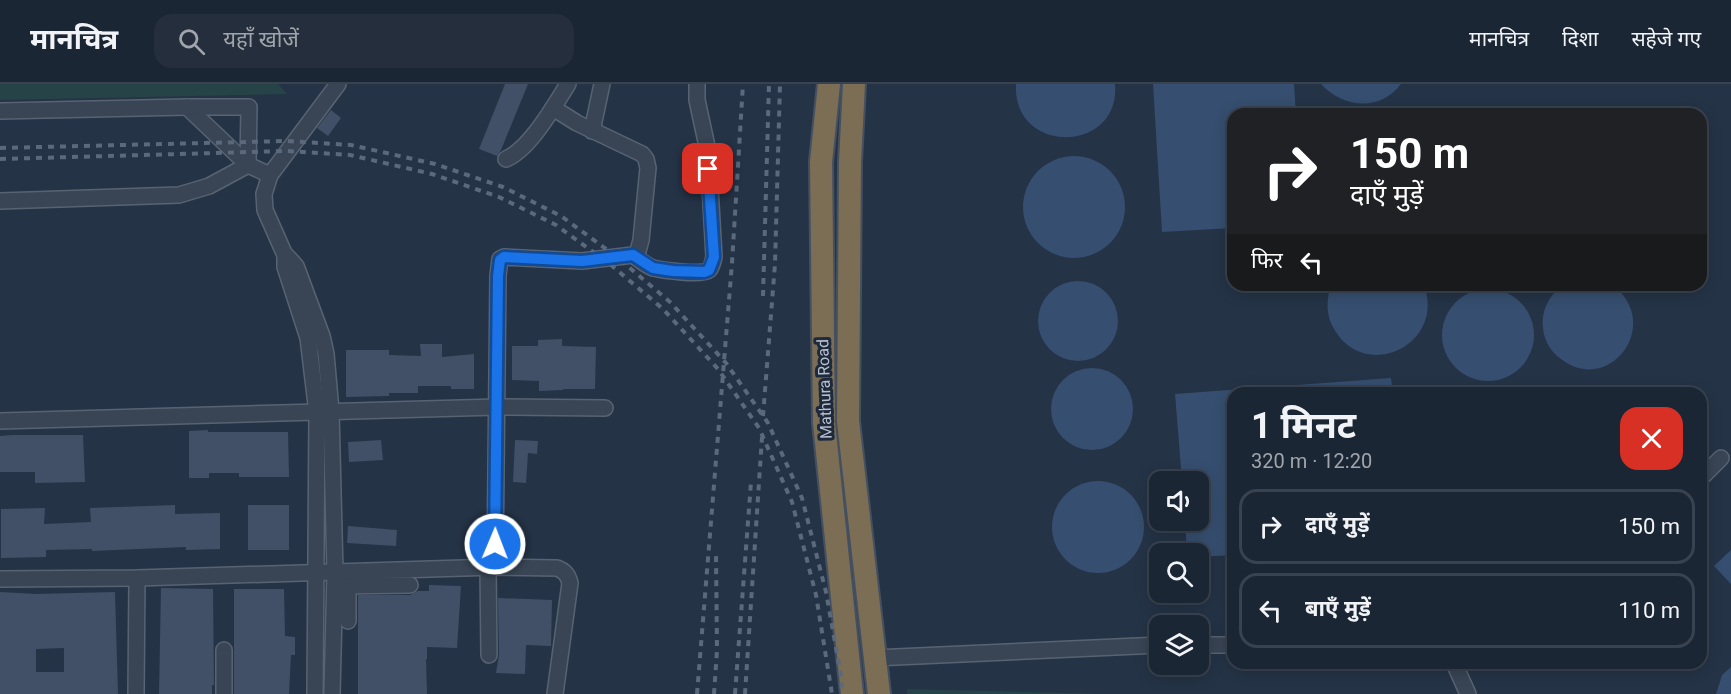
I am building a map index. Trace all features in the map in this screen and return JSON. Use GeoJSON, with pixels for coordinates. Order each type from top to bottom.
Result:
{"type":"FeatureCollection","features":[{"type":"Feature","properties":{"kind":"highway","name":"Mathura Road"},"geometry":{"type":"LineString","coordinates":[[828,84],[821,162],[824,423],[852,694]]}},
{"type":"Feature","properties":{"kind":"highway","name":"Mathura Road"},"geometry":{"type":"LineString","coordinates":[[854,84],[850,162],[848,421],[879,694]]}},
{"type":"Feature","properties":{"kind":"street"},"geometry":{"type":"LineString","coordinates":[[338,84],[270,175],[264,194],[265,210],[284,252],[285,267],[308,338],[324,412],[339,582],[348,621]]}},
{"type":"Feature","properties":{"kind":"street"},"geometry":{"type":"LineString","coordinates":[[506,159],[514,156],[520,150],[553,108],[568,84]]}},
{"type":"Feature","properties":{"kind":"street"},"geometry":{"type":"LineString","coordinates":[[592,131],[602,84]]}},
{"type":"Feature","properties":{"kind":"street"},"geometry":{"type":"LineString","coordinates":[[633,255],[653,268],[673,271],[704,272],[712,265],[714,257],[708,151],[697,100],[697,84]]}},
{"type":"Feature","properties":{"kind":"street"},"geometry":{"type":"LineString","coordinates":[[187,107],[248,165],[270,175]]}},
{"type":"Feature","properties":{"kind":"street"},"geometry":{"type":"LineString","coordinates":[[0,111],[249,107],[248,165]]}},
{"type":"Feature","properties":{"kind":"street"},"geometry":{"type":"LineString","coordinates":[[489,655],[500,260],[504,257],[582,261],[633,255],[638,251],[641,240],[648,168],[646,159],[635,150],[592,131],[553,108]]}},
{"type":"Feature","properties":{"kind":"street"},"geometry":{"type":"LineString","coordinates":[[0,201],[178,195],[209,186],[248,165]]}},
{"type":"Feature","properties":{"kind":"street"},"geometry":{"type":"LineString","coordinates":[[0,421],[497,407],[605,408]]}},
{"type":"Feature","properties":{"kind":"street"},"geometry":{"type":"LineString","coordinates":[[315,694],[315,573],[324,412]]}},
{"type":"Feature","properties":{"kind":"street"},"geometry":{"type":"LineString","coordinates":[[1707,472],[1721,458]]}},
{"type":"Feature","properties":{"kind":"street"},"geometry":{"type":"LineString","coordinates":[[339,582],[491,567],[563,570],[568,575],[570,583],[555,694]]}},
{"type":"Feature","properties":{"kind":"street"},"geometry":{"type":"LineString","coordinates":[[0,579],[315,573],[339,582],[410,585]]}},
{"type":"Feature","properties":{"kind":"street"},"geometry":{"type":"LineString","coordinates":[[136,694],[137,578]]}},
{"type":"Feature","properties":{"kind":"street"},"geometry":{"type":"LineString","coordinates":[[332,694],[339,582]]}},
{"type":"Feature","properties":{"kind":"street"},"geometry":{"type":"LineString","coordinates":[[1209,645],[1227,645]]}},
{"type":"Feature","properties":{"kind":"street"},"geometry":{"type":"LineString","coordinates":[[874,658],[1149,646]]}},
{"type":"Feature","properties":{"kind":"street"},"geometry":{"type":"LineString","coordinates":[[224,650],[224,694]]}},
{"type":"Feature","properties":{"kind":"street"},"geometry":{"type":"LineString","coordinates":[[1457,669],[1468,694]]}},
{"type":"Feature","properties":{"kind":"green space"},"geometry":{"type":"Polygon","coordinates":[[[0,84],[278,84],[287,94],[0,100],[0,84]]]}},
{"type":"Feature","properties":{"kind":"green space"},"geometry":{"type":"Polygon","coordinates":[[[907,689],[1105,694],[907,694],[907,689]]]}},
{"type":"Feature","properties":{"kind":"water"},"geometry":{"type":"Polygon","coordinates":[[[1016,84],[1115,84],[1112,107],[1102,124],[1085,134],[1066,137],[1047,134],[1031,124],[1019,108],[1016,84]]]}},
{"type":"Feature","properties":{"kind":"water"},"geometry":{"type":"Polygon","coordinates":[[[1153,84],[1294,84],[1296,108],[1227,108],[1227,228],[1162,232],[1153,84]]]}},
{"type":"Feature","properties":{"kind":"water"},"geometry":{"type":"Polygon","coordinates":[[[1321,84],[1401,84],[1383,99],[1361,104],[1340,98],[1321,84]]]}},
{"type":"Feature","properties":{"kind":"water"},"geometry":{"type":"Polygon","coordinates":[[[1074,156],[1094,160],[1110,171],[1121,187],[1125,207],[1121,227],[1110,243],[1094,254],[1074,258],[1054,254],[1038,243],[1027,227],[1023,207],[1027,187],[1038,171],[1054,160],[1074,156]]]}},
{"type":"Feature","properties":{"kind":"water"},"geometry":{"type":"Polygon","coordinates":[[[1078,281],[1093,284],[1106,293],[1115,306],[1118,321],[1115,336],[1106,349],[1093,358],[1078,361],[1063,358],[1050,349],[1041,336],[1038,321],[1041,306],[1050,293],[1063,284],[1078,281]]]}},
{"type":"Feature","properties":{"kind":"water"},"geometry":{"type":"Polygon","coordinates":[[[1329,291],[1425,291],[1428,306],[1424,325],[1413,340],[1399,350],[1382,355],[1364,353],[1348,345],[1331,324],[1329,291]]]}},
{"type":"Feature","properties":{"kind":"water"},"geometry":{"type":"Polygon","coordinates":[[[1476,291],[1500,291],[1514,297],[1526,309],[1533,326],[1533,344],[1526,361],[1514,373],[1497,380],[1479,380],[1462,373],[1450,361],[1443,344],[1443,326],[1450,309],[1462,297],[1476,291]]]}},
{"type":"Feature","properties":{"kind":"water"},"geometry":{"type":"Polygon","coordinates":[[[1556,291],[1618,291],[1627,301],[1633,319],[1631,336],[1624,351],[1612,363],[1596,369],[1579,368],[1561,359],[1549,346],[1544,333],[1543,316],[1550,299],[1556,291]]]}},
{"type":"Feature","properties":{"kind":"water"},"geometry":{"type":"Polygon","coordinates":[[[1092,368],[1108,371],[1121,380],[1130,393],[1133,409],[1130,425],[1121,438],[1108,447],[1092,450],[1076,447],[1063,438],[1054,425],[1051,409],[1054,393],[1063,380],[1076,371],[1092,368]]]}},
{"type":"Feature","properties":{"kind":"water"},"geometry":{"type":"Polygon","coordinates":[[[1391,378],[1392,387],[1270,387],[1391,378]]]}},
{"type":"Feature","properties":{"kind":"water"},"geometry":{"type":"Polygon","coordinates":[[[1227,390],[1227,555],[1209,556],[1209,543],[1186,543],[1186,531],[1209,531],[1209,471],[1181,471],[1175,394],[1227,390]]]}},
{"type":"Feature","properties":{"kind":"water"},"geometry":{"type":"Polygon","coordinates":[[[1098,481],[1116,485],[1130,495],[1140,509],[1144,527],[1140,545],[1130,559],[1116,569],[1098,573],[1080,569],[1066,559],[1056,545],[1052,527],[1056,509],[1066,495],[1080,485],[1098,481]]]}},
{"type":"Feature","properties":{"kind":"water"},"geometry":{"type":"Polygon","coordinates":[[[1731,550],[1731,584],[1714,566],[1731,550]]]}},
{"type":"Feature","properties":{"kind":"water"},"geometry":{"type":"Polygon","coordinates":[[[1731,667],[1731,694],[1716,694],[1722,675],[1731,667]]]}},
{"type":"Feature","properties":{"kind":"building"},"geometry":{"type":"Polygon","coordinates":[[[505,84],[528,84],[497,156],[479,149],[505,84]]]}},
{"type":"Feature","properties":{"kind":"building"},"geometry":{"type":"Polygon","coordinates":[[[331,110],[341,118],[328,136],[317,128],[331,110]]]}},
{"type":"Feature","properties":{"kind":"building"},"geometry":{"type":"Polygon","coordinates":[[[562,339],[562,346],[596,347],[595,389],[539,391],[539,381],[512,380],[512,346],[538,346],[538,340],[562,339]]]}},
{"type":"Feature","properties":{"kind":"building"},"geometry":{"type":"Polygon","coordinates":[[[420,344],[442,344],[442,357],[474,354],[474,389],[418,386],[418,393],[346,397],[346,350],[389,350],[389,355],[421,356],[420,344]]]}},
{"type":"Feature","properties":{"kind":"building"},"geometry":{"type":"Polygon","coordinates":[[[208,430],[208,432],[288,432],[289,477],[239,477],[239,473],[209,473],[209,478],[189,478],[189,431],[208,430]]]}},
{"type":"Feature","properties":{"kind":"building"},"geometry":{"type":"Polygon","coordinates":[[[83,435],[85,482],[35,483],[35,472],[0,472],[0,436],[83,435]]]}},
{"type":"Feature","properties":{"kind":"building"},"geometry":{"type":"Polygon","coordinates":[[[381,440],[383,460],[349,462],[348,442],[381,440]]]}},
{"type":"Feature","properties":{"kind":"building"},"geometry":{"type":"Polygon","coordinates":[[[515,440],[538,441],[537,454],[528,453],[526,483],[513,482],[515,440]]]}},
{"type":"Feature","properties":{"kind":"building"},"geometry":{"type":"Polygon","coordinates":[[[175,505],[175,514],[220,513],[220,549],[186,550],[186,547],[92,551],[92,549],[46,550],[46,557],[1,558],[1,509],[45,508],[44,524],[91,522],[90,508],[175,505]]]}},
{"type":"Feature","properties":{"kind":"building"},"geometry":{"type":"Polygon","coordinates":[[[248,505],[289,505],[289,550],[248,550],[248,505]]]}},
{"type":"Feature","properties":{"kind":"building"},"geometry":{"type":"Polygon","coordinates":[[[348,526],[397,530],[396,546],[347,543],[348,526]]]}},
{"type":"Feature","properties":{"kind":"building"},"geometry":{"type":"Polygon","coordinates":[[[429,585],[461,586],[457,648],[427,647],[427,694],[358,694],[358,595],[410,595],[418,591],[429,591],[429,585]]]}},
{"type":"Feature","properties":{"kind":"building"},"geometry":{"type":"Polygon","coordinates":[[[161,588],[213,589],[214,685],[212,685],[212,694],[159,694],[161,588]]]}},
{"type":"Feature","properties":{"kind":"building"},"geometry":{"type":"Polygon","coordinates":[[[234,589],[284,589],[285,636],[295,637],[295,655],[291,655],[289,694],[234,694],[234,589]]]}},
{"type":"Feature","properties":{"kind":"building"},"geometry":{"type":"Polygon","coordinates":[[[0,592],[36,594],[115,592],[118,694],[0,694],[0,592]],[[64,648],[36,649],[36,672],[64,672],[64,648]]]}},
{"type":"Feature","properties":{"kind":"building"},"geometry":{"type":"Polygon","coordinates":[[[498,598],[552,600],[551,646],[526,645],[525,674],[496,673],[499,655],[498,598]]]}},
{"type":"Feature","properties":{"kind":"railway"},"geometry":{"type":"LineString","coordinates":[[697,694],[732,263],[743,84]]}},
{"type":"Feature","properties":{"kind":"railway"},"geometry":{"type":"LineString","coordinates":[[763,296],[769,84]]}},
{"type":"Feature","properties":{"kind":"railway"},"geometry":{"type":"LineString","coordinates":[[763,416],[775,264],[780,84]]}},
{"type":"Feature","properties":{"kind":"railway"},"geometry":{"type":"LineString","coordinates":[[0,148],[286,141],[351,145],[435,164],[503,187],[561,216],[617,257],[670,302],[726,363],[768,423],[802,498],[826,592],[841,676],[842,694]]}},
{"type":"Feature","properties":{"kind":"railway"},"geometry":{"type":"LineString","coordinates":[[0,159],[286,151],[350,155],[432,174],[499,197],[556,225],[611,265],[663,309],[718,369],[759,428],[792,502],[816,595],[832,694]]}},
{"type":"Feature","properties":{"kind":"railway"},"geometry":{"type":"LineString","coordinates":[[745,694],[762,437]]}},
{"type":"Feature","properties":{"kind":"railway"},"geometry":{"type":"LineString","coordinates":[[735,694],[751,482]]}},
{"type":"Feature","properties":{"kind":"railway"},"geometry":{"type":"LineString","coordinates":[[714,694],[717,650],[716,556]]}},
{"type":"Feature","properties":{"kind":"route"},"geometry":{"type":"LineString","coordinates":[[495,544],[500,260],[504,257],[582,261],[633,255],[653,268],[673,271],[704,272],[709,270],[714,257],[708,169]]}}]}
